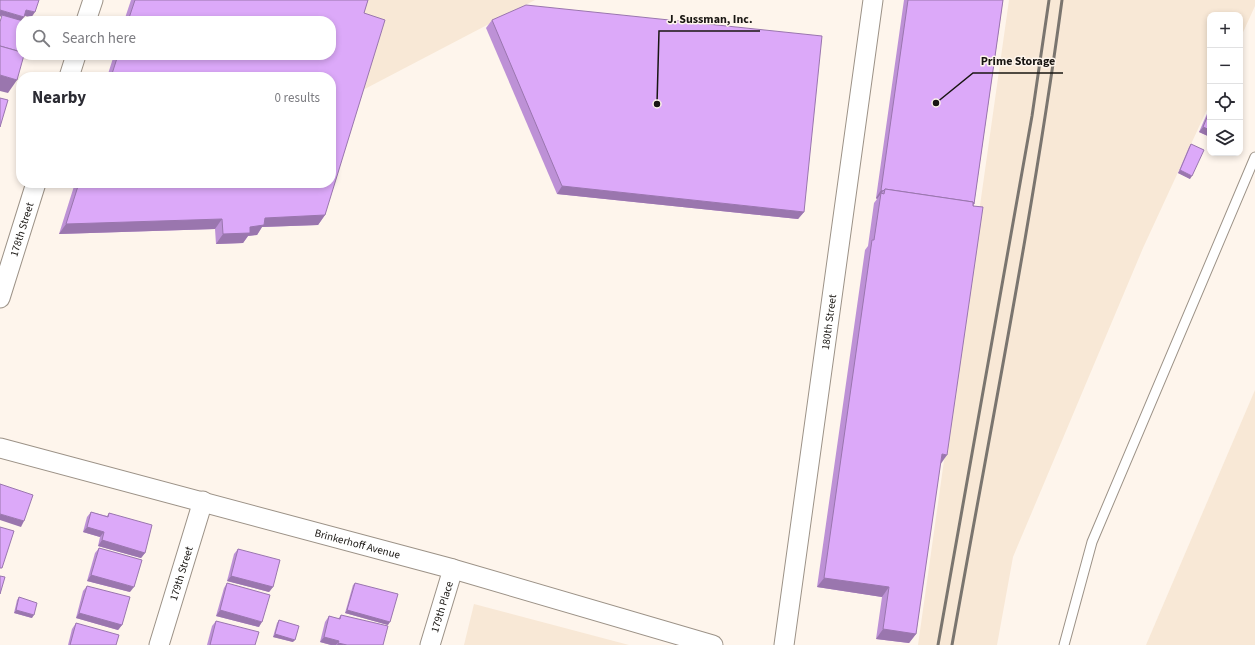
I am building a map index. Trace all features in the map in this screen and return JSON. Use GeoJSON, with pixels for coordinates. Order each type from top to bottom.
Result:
{"type":"FeatureCollection","features":[{"type":"Feature","properties":{"kind":"street"},"geometry":{"type":"LineString","coordinates":[[88,16],[93,0]]}},
{"type":"Feature","properties":{"kind":"street","name":"180th Street"},"geometry":{"type":"LineString","coordinates":[[784,645],[873,0]]}},
{"type":"Feature","properties":{"kind":"street"},"geometry":{"type":"LineString","coordinates":[[71,72],[74,60]]}},
{"type":"Feature","properties":{"kind":"street","name":"178th Street"},"geometry":{"type":"LineString","coordinates":[[0,298],[34,188]]}},
{"type":"Feature","properties":{"kind":"street","name":"Brinkerhoff Avenue"},"geometry":{"type":"LineString","coordinates":[[0,448],[453,569],[713,645]]}},
{"type":"Feature","properties":{"kind":"street","name":"179th Street"},"geometry":{"type":"LineString","coordinates":[[159,645],[203,501]]}},
{"type":"Feature","properties":{"kind":"street","name":"179th Place"},"geometry":{"type":"LineString","coordinates":[[430,645],[453,569]]}},
{"type":"Feature","properties":{"kind":"lane"},"geometry":{"type":"LineString","coordinates":[[1064,645],[1092,542],[1255,157]]}},
{"type":"Feature","properties":{"kind":"shaded area"},"geometry":{"type":"Polygon","coordinates":[[[364,0],[535,0],[359,92],[357,23],[364,0]]]}},
{"type":"Feature","properties":{"kind":"shaded area"},"geometry":{"type":"Polygon","coordinates":[[[1009,0],[1255,0],[1255,6],[1243,32],[1243,12],[1207,12],[1207,109],[1143,248],[1013,557],[997,645],[918,645],[1009,0]]]}},
{"type":"Feature","properties":{"kind":"shaded area"},"geometry":{"type":"Polygon","coordinates":[[[1255,390],[1255,645],[1146,645],[1255,390]]]}},
{"type":"Feature","properties":{"kind":"shaded area"},"geometry":{"type":"Polygon","coordinates":[[[474,604],[629,645],[464,645],[474,604]]]}},
{"type":"Feature","properties":{"kind":"building"},"geometry":{"type":"Polygon","coordinates":[[[0,0],[39,0],[35,12],[26,10],[24,16],[0,10],[0,0]]]}},
{"type":"Feature","properties":{"kind":"building"},"geometry":{"type":"Polygon","coordinates":[[[135,0],[368,0],[364,13],[385,20],[336,179],[336,72],[113,72],[116,60],[336,60],[336,16],[130,16],[135,0]]]}},
{"type":"Feature","properties":{"kind":"building"},"geometry":{"type":"Polygon","coordinates":[[[908,0],[1003,0],[974,204],[973,202],[885,189],[883,191],[881,190],[908,0]]]}},
{"type":"Feature","properties":{"kind":"building"},"geometry":{"type":"Polygon","coordinates":[[[526,5],[822,36],[804,212],[562,186],[492,20],[526,5]]]}},
{"type":"Feature","properties":{"kind":"building"},"geometry":{"type":"Polygon","coordinates":[[[2,15],[16,19],[16,50],[0,46],[0,22],[2,15]]]}},
{"type":"Feature","properties":{"kind":"building"},"geometry":{"type":"Polygon","coordinates":[[[0,46],[16,51],[16,60],[23,60],[19,72],[16,72],[16,80],[0,75],[0,46]]]}},
{"type":"Feature","properties":{"kind":"building"},"geometry":{"type":"Polygon","coordinates":[[[0,98],[8,100],[0,127],[0,98]]]}},
{"type":"Feature","properties":{"kind":"building"},"geometry":{"type":"Polygon","coordinates":[[[1207,117],[1207,129],[1203,127],[1207,117]]]}},
{"type":"Feature","properties":{"kind":"building"},"geometry":{"type":"Polygon","coordinates":[[[1191,144],[1204,150],[1192,176],[1180,170],[1191,144]]]}},
{"type":"Feature","properties":{"kind":"building"},"geometry":{"type":"Polygon","coordinates":[[[77,188],[333,188],[325,215],[265,218],[264,225],[250,227],[250,233],[223,234],[222,219],[66,224],[77,188]]]}},
{"type":"Feature","properties":{"kind":"building"},"geometry":{"type":"Polygon","coordinates":[[[885,189],[973,202],[973,206],[983,207],[947,455],[942,454],[916,634],[883,629],[889,587],[824,578],[872,240],[874,240],[881,193],[884,194],[885,189]]]}},
{"type":"Feature","properties":{"kind":"building"},"geometry":{"type":"Polygon","coordinates":[[[0,484],[33,495],[24,521],[0,514],[0,484]]]}},
{"type":"Feature","properties":{"kind":"building"},"geometry":{"type":"Polygon","coordinates":[[[91,512],[108,517],[109,513],[152,525],[145,553],[102,540],[104,532],[87,527],[91,512]]]}},
{"type":"Feature","properties":{"kind":"building"},"geometry":{"type":"Polygon","coordinates":[[[0,527],[14,531],[2,568],[0,568],[0,527]]]}},
{"type":"Feature","properties":{"kind":"building"},"geometry":{"type":"Polygon","coordinates":[[[99,548],[142,560],[134,587],[91,575],[99,548]]]}},
{"type":"Feature","properties":{"kind":"building"},"geometry":{"type":"Polygon","coordinates":[[[238,549],[280,560],[273,587],[231,576],[238,549]]]}},
{"type":"Feature","properties":{"kind":"building"},"geometry":{"type":"Polygon","coordinates":[[[0,576],[5,577],[0,594],[0,576]]]}},
{"type":"Feature","properties":{"kind":"building"},"geometry":{"type":"Polygon","coordinates":[[[227,583],[270,595],[262,622],[220,610],[227,583]]]}},
{"type":"Feature","properties":{"kind":"building"},"geometry":{"type":"Polygon","coordinates":[[[355,583],[398,594],[390,622],[347,610],[355,583]]]}},
{"type":"Feature","properties":{"kind":"building"},"geometry":{"type":"Polygon","coordinates":[[[87,586],[130,597],[122,625],[79,613],[87,586]]]}},
{"type":"Feature","properties":{"kind":"building"},"geometry":{"type":"Polygon","coordinates":[[[19,597],[37,603],[34,615],[16,610],[19,597]]]}},
{"type":"Feature","properties":{"kind":"building"},"geometry":{"type":"Polygon","coordinates":[[[341,615],[388,626],[383,645],[347,645],[324,637],[329,616],[340,619],[341,615]]]}},
{"type":"Feature","properties":{"kind":"building"},"geometry":{"type":"Polygon","coordinates":[[[279,620],[299,626],[295,640],[275,634],[279,620]]]}},
{"type":"Feature","properties":{"kind":"building"},"geometry":{"type":"Polygon","coordinates":[[[216,621],[259,632],[255,645],[210,645],[216,621]]]}},
{"type":"Feature","properties":{"kind":"building"},"geometry":{"type":"Polygon","coordinates":[[[76,623],[119,635],[116,645],[70,645],[76,623]]]}},
{"type":"Feature","properties":{"kind":"railway"},"geometry":{"type":"LineString","coordinates":[[938,645],[1032,116],[1049,0]]}},
{"type":"Feature","properties":{"kind":"railway"},"geometry":{"type":"LineString","coordinates":[[952,645],[1038,162],[1062,0]]}},
{"type":"Feature","properties":{"kind":"place","name":"Prime Storage"},"geometry":{"type":"Point","coordinates":[936,103]}},
{"type":"Feature","properties":{"kind":"place","name":"J. Sussman, Inc."},"geometry":{"type":"Point","coordinates":[657,104]}}]}
